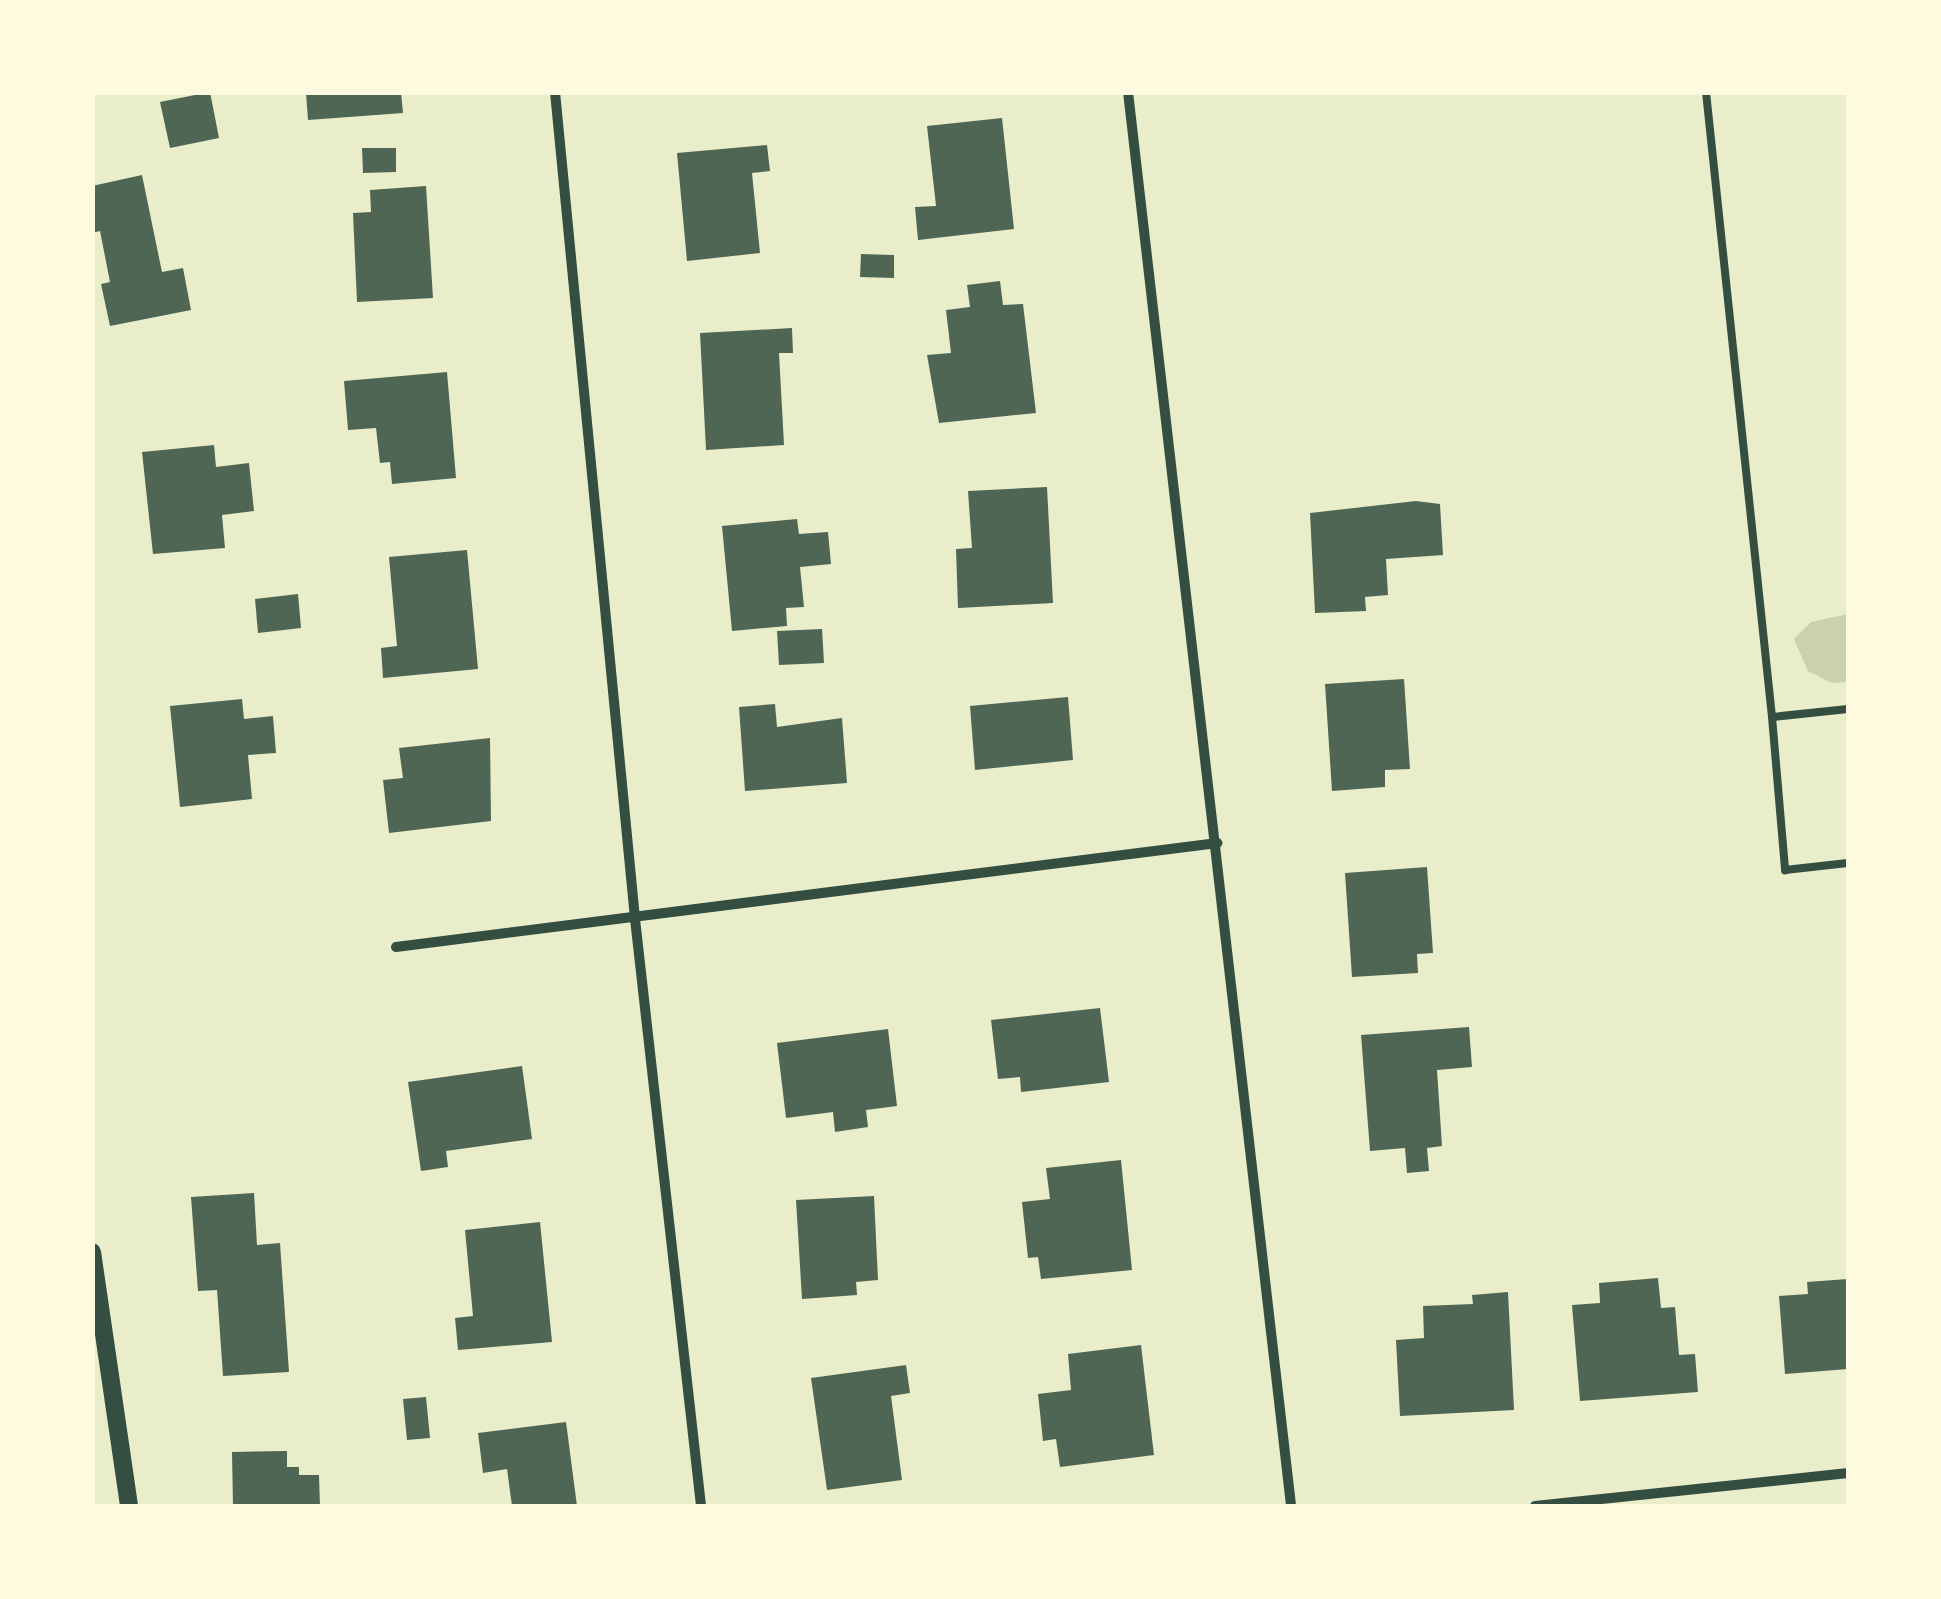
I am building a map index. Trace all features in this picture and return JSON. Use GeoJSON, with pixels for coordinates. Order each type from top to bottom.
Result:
{"type":"FeatureCollection","features":[{"type":"Feature","properties":{"kind":"street"},"geometry":{"type":"LineString","coordinates":[[555,92],[634,919],[701,1506]]}},
{"type":"Feature","properties":{"kind":"street"},"geometry":{"type":"LineString","coordinates":[[1128,92],[1291,1506]]}},
{"type":"Feature","properties":{"kind":"street"},"geometry":{"type":"LineString","coordinates":[[396,947],[1217,843]]}},
{"type":"Feature","properties":{"kind":"street"},"geometry":{"type":"LineString","coordinates":[[92,1252],[129,1506]]}},
{"type":"Feature","properties":{"kind":"street"},"geometry":{"type":"LineString","coordinates":[[1535,1506],[1848,1473]]}},
{"type":"Feature","properties":{"kind":"lane"},"geometry":{"type":"LineString","coordinates":[[1706,92],[1785,870],[1848,863]]}},
{"type":"Feature","properties":{"kind":"lane"},"geometry":{"type":"LineString","coordinates":[[1772,717],[1848,709]]}},
{"type":"Feature","properties":{"kind":"green space"},"geometry":{"type":"Polygon","coordinates":[[[1848,614],[1848,682],[1832,683],[1808,671],[1794,639],[1811,622],[1848,614]]]}},
{"type":"Feature","properties":{"kind":"building"},"geometry":{"type":"Polygon","coordinates":[[[210,92],[219,138],[170,148],[160,102],[210,92]]]}},
{"type":"Feature","properties":{"kind":"building"},"geometry":{"type":"Polygon","coordinates":[[[401,92],[403,113],[308,120],[306,93],[401,92]]]}},
{"type":"Feature","properties":{"kind":"building"},"geometry":{"type":"Polygon","coordinates":[[[1002,118],[1014,229],[918,240],[915,207],[936,206],[927,126],[1002,118]]]}},
{"type":"Feature","properties":{"kind":"building"},"geometry":{"type":"Polygon","coordinates":[[[767,145],[770,171],[752,173],[760,253],[687,261],[677,153],[767,145]]]}},
{"type":"Feature","properties":{"kind":"building"},"geometry":{"type":"Polygon","coordinates":[[[362,148],[396,148],[396,172],[363,173],[362,148]]]}},
{"type":"Feature","properties":{"kind":"building"},"geometry":{"type":"Polygon","coordinates":[[[142,175],[162,272],[183,268],[191,310],[110,326],[101,284],[110,282],[100,231],[92,233],[92,186],[142,175]]]}},
{"type":"Feature","properties":{"kind":"building"},"geometry":{"type":"Polygon","coordinates":[[[426,186],[433,298],[357,302],[353,213],[371,212],[370,190],[426,186]]]}},
{"type":"Feature","properties":{"kind":"building"},"geometry":{"type":"Polygon","coordinates":[[[861,254],[894,255],[894,278],[860,277],[861,254]]]}},
{"type":"Feature","properties":{"kind":"building"},"geometry":{"type":"Polygon","coordinates":[[[1000,281],[1003,305],[1023,304],[1036,413],[939,423],[927,355],[951,353],[946,310],[970,307],[967,285],[1000,281]]]}},
{"type":"Feature","properties":{"kind":"building"},"geometry":{"type":"Polygon","coordinates":[[[792,328],[793,353],[779,353],[784,445],[706,450],[700,333],[792,328]]]}},
{"type":"Feature","properties":{"kind":"building"},"geometry":{"type":"Polygon","coordinates":[[[447,372],[456,478],[392,484],[390,462],[380,463],[376,428],[348,430],[344,381],[447,372]]]}},
{"type":"Feature","properties":{"kind":"building"},"geometry":{"type":"Polygon","coordinates":[[[214,445],[216,467],[249,463],[254,511],[222,515],[225,548],[153,554],[142,452],[214,445]]]}},
{"type":"Feature","properties":{"kind":"building"},"geometry":{"type":"Polygon","coordinates":[[[1047,487],[1053,603],[958,608],[956,549],[972,548],[968,491],[1047,487]]]}},
{"type":"Feature","properties":{"kind":"building"},"geometry":{"type":"Polygon","coordinates":[[[1416,501],[1440,504],[1443,555],[1386,559],[1388,595],[1365,597],[1366,611],[1315,613],[1310,513],[1416,501]]]}},
{"type":"Feature","properties":{"kind":"building"},"geometry":{"type":"Polygon","coordinates":[[[797,519],[799,534],[828,532],[831,564],[800,567],[804,607],[786,608],[787,626],[732,631],[722,526],[797,519]]]}},
{"type":"Feature","properties":{"kind":"building"},"geometry":{"type":"Polygon","coordinates":[[[467,550],[478,669],[383,678],[381,648],[397,646],[389,557],[467,550]]]}},
{"type":"Feature","properties":{"kind":"building"},"geometry":{"type":"Polygon","coordinates":[[[298,594],[301,628],[258,633],[255,599],[298,594]]]}},
{"type":"Feature","properties":{"kind":"building"},"geometry":{"type":"Polygon","coordinates":[[[822,629],[824,663],[779,665],[777,631],[822,629]]]}},
{"type":"Feature","properties":{"kind":"building"},"geometry":{"type":"Polygon","coordinates":[[[1404,679],[1410,769],[1385,770],[1385,787],[1332,791],[1325,684],[1404,679]]]}},
{"type":"Feature","properties":{"kind":"building"},"geometry":{"type":"Polygon","coordinates":[[[1068,697],[1073,760],[975,770],[970,706],[1068,697]]]}},
{"type":"Feature","properties":{"kind":"building"},"geometry":{"type":"Polygon","coordinates":[[[242,699],[244,719],[273,716],[276,753],[248,755],[252,799],[180,807],[170,706],[242,699]]]}},
{"type":"Feature","properties":{"kind":"building"},"geometry":{"type":"Polygon","coordinates":[[[775,704],[777,727],[842,718],[847,783],[745,791],[739,707],[775,704]]]}},
{"type":"Feature","properties":{"kind":"building"},"geometry":{"type":"Polygon","coordinates":[[[490,738],[491,821],[389,833],[383,780],[403,778],[399,748],[490,738]]]}},
{"type":"Feature","properties":{"kind":"building"},"geometry":{"type":"Polygon","coordinates":[[[1427,867],[1433,953],[1417,954],[1418,973],[1352,977],[1345,873],[1427,867]]]}},
{"type":"Feature","properties":{"kind":"building"},"geometry":{"type":"Polygon","coordinates":[[[1100,1008],[1109,1082],[1021,1092],[1020,1077],[998,1079],[991,1020],[1100,1008]]]}},
{"type":"Feature","properties":{"kind":"building"},"geometry":{"type":"Polygon","coordinates":[[[1469,1027],[1472,1067],[1437,1070],[1442,1146],[1427,1148],[1429,1171],[1407,1173],[1405,1148],[1370,1151],[1361,1035],[1469,1027]]]}},
{"type":"Feature","properties":{"kind":"building"},"geometry":{"type":"Polygon","coordinates":[[[888,1029],[897,1106],[866,1110],[868,1127],[835,1132],[833,1112],[786,1118],[777,1043],[888,1029]]]}},
{"type":"Feature","properties":{"kind":"building"},"geometry":{"type":"Polygon","coordinates":[[[522,1066],[532,1139],[446,1151],[448,1167],[421,1171],[408,1082],[522,1066]]]}},
{"type":"Feature","properties":{"kind":"building"},"geometry":{"type":"Polygon","coordinates":[[[1121,1160],[1132,1270],[1041,1279],[1038,1257],[1028,1258],[1022,1202],[1050,1199],[1046,1168],[1121,1160]]]}},
{"type":"Feature","properties":{"kind":"building"},"geometry":{"type":"Polygon","coordinates":[[[254,1193],[257,1245],[280,1243],[289,1372],[223,1376],[217,1290],[198,1291],[191,1197],[254,1193]]]}},
{"type":"Feature","properties":{"kind":"building"},"geometry":{"type":"Polygon","coordinates":[[[874,1196],[878,1280],[856,1282],[857,1295],[802,1299],[796,1200],[874,1196]]]}},
{"type":"Feature","properties":{"kind":"building"},"geometry":{"type":"Polygon","coordinates":[[[540,1222],[552,1342],[458,1350],[455,1318],[473,1316],[465,1230],[540,1222]]]}},
{"type":"Feature","properties":{"kind":"building"},"geometry":{"type":"Polygon","coordinates":[[[1658,1278],[1661,1308],[1675,1307],[1679,1355],[1695,1354],[1698,1392],[1580,1401],[1572,1305],[1600,1303],[1599,1283],[1658,1278]]]}},
{"type":"Feature","properties":{"kind":"building"},"geometry":{"type":"Polygon","coordinates":[[[1848,1279],[1848,1369],[1785,1374],[1779,1296],[1808,1294],[1807,1282],[1848,1279]]]}},
{"type":"Feature","properties":{"kind":"building"},"geometry":{"type":"Polygon","coordinates":[[[1508,1292],[1514,1410],[1400,1416],[1396,1340],[1424,1338],[1423,1306],[1473,1304],[1472,1295],[1508,1292]]]}},
{"type":"Feature","properties":{"kind":"building"},"geometry":{"type":"Polygon","coordinates":[[[1141,1345],[1154,1455],[1060,1467],[1056,1439],[1043,1441],[1038,1394],[1071,1390],[1068,1354],[1141,1345]]]}},
{"type":"Feature","properties":{"kind":"building"},"geometry":{"type":"Polygon","coordinates":[[[906,1365],[910,1393],[891,1396],[902,1480],[827,1490],[811,1378],[906,1365]]]}},
{"type":"Feature","properties":{"kind":"building"},"geometry":{"type":"Polygon","coordinates":[[[426,1397],[430,1438],[407,1440],[403,1399],[426,1397]]]}},
{"type":"Feature","properties":{"kind":"building"},"geometry":{"type":"Polygon","coordinates":[[[566,1422],[577,1506],[512,1506],[507,1469],[483,1473],[478,1433],[566,1422]]]}},
{"type":"Feature","properties":{"kind":"building"},"geometry":{"type":"Polygon","coordinates":[[[287,1451],[287,1467],[299,1467],[299,1475],[319,1475],[320,1506],[233,1506],[232,1452],[287,1451]]]}}]}
